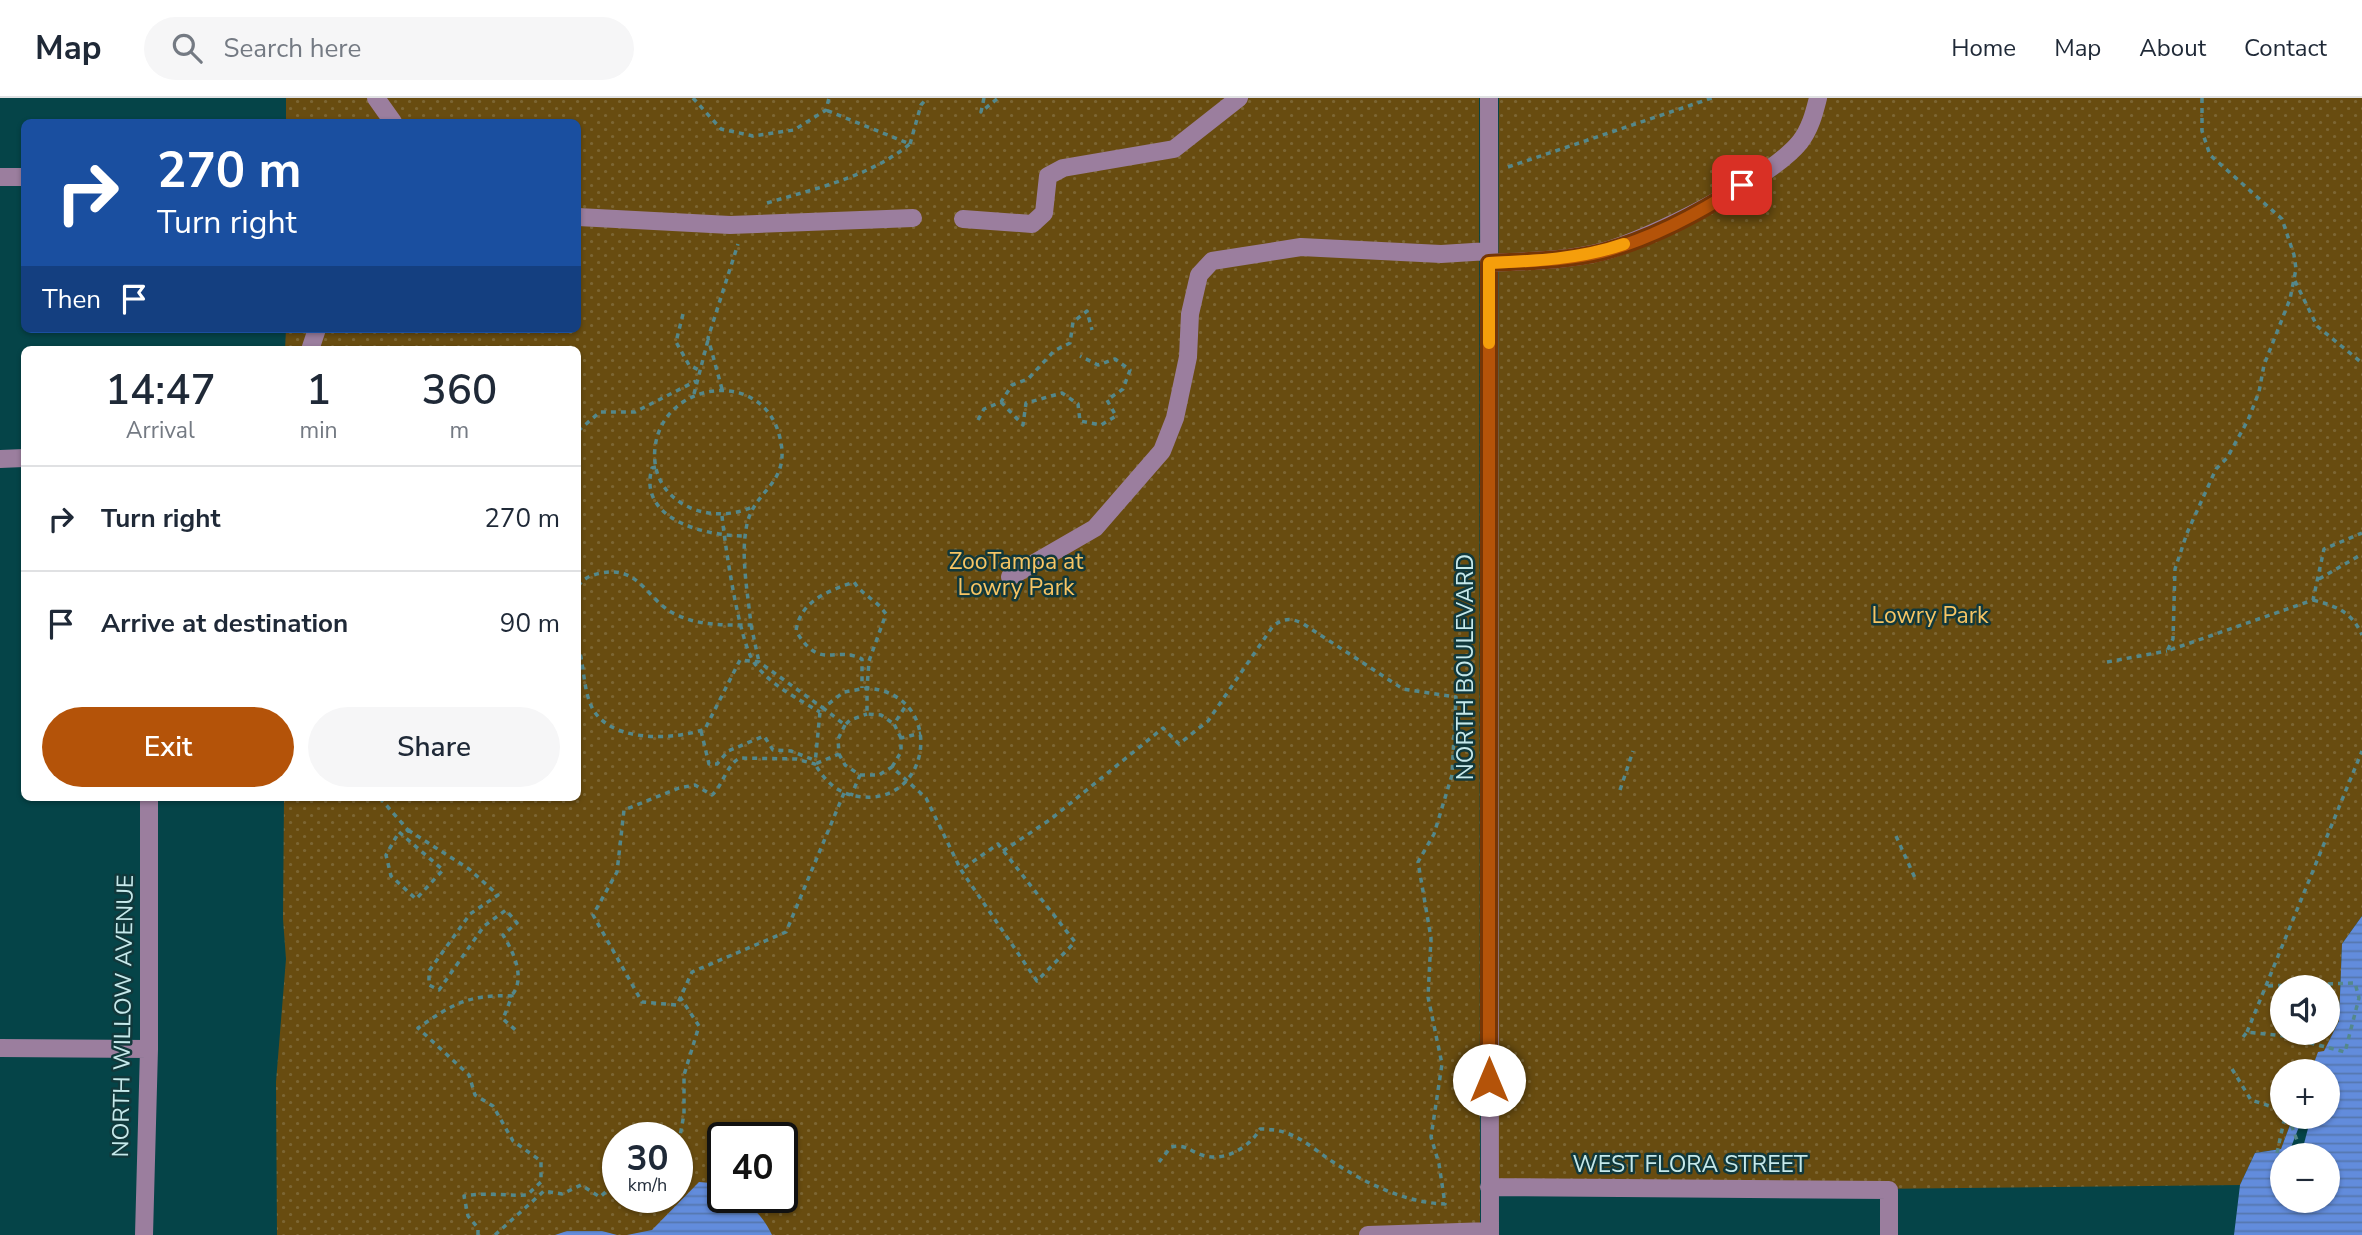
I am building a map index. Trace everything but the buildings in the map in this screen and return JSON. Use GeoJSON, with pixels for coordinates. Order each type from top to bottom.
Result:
{"type":"FeatureCollection","features":[{"type":"Feature","properties":{"kind":"street"},"geometry":{"type":"LineString","coordinates":[[376,98],[391,119]]}},
{"type":"Feature","properties":{"kind":"street"},"geometry":{"type":"LineString","coordinates":[[963,219],[1032,225],[1044,213],[1048,176],[1063,169],[1174,149],[1239,98]]}},
{"type":"Feature","properties":{"kind":"street","name":"NORTH BOULEVARD"},"geometry":{"type":"LineString","coordinates":[[1489,98],[1490,1233]]}},
{"type":"Feature","properties":{"kind":"street"},"geometry":{"type":"LineString","coordinates":[[1010,577],[1095,528],[1162,451],[1175,418],[1188,357],[1190,314],[1199,275],[1212,261],[1301,247],[1557,259],[1601,252],[1650,235],[1724,197],[1778,161],[1799,143],[1811,122],[1818,98]]}},
{"type":"Feature","properties":{"kind":"street"},"geometry":{"type":"LineString","coordinates":[[0,177],[21,177]]}},
{"type":"Feature","properties":{"kind":"street"},"geometry":{"type":"LineString","coordinates":[[581,217],[730,225],[913,218]]}},
{"type":"Feature","properties":{"kind":"street"},"geometry":{"type":"LineString","coordinates":[[0,458],[21,458]]}},
{"type":"Feature","properties":{"kind":"street","name":"NORTH WILLOW AVENUE"},"geometry":{"type":"LineString","coordinates":[[144,1235],[149,1049],[149,801]]}},
{"type":"Feature","properties":{"kind":"street"},"geometry":{"type":"LineString","coordinates":[[0,1048],[149,1049]]}},
{"type":"Feature","properties":{"kind":"street","name":"WEST FLORA STREET"},"geometry":{"type":"LineString","coordinates":[[1489,1188],[1889,1190],[1889,1235]]}},
{"type":"Feature","properties":{"kind":"street"},"geometry":{"type":"LineString","coordinates":[[1369,1235],[1490,1233]]}},
{"type":"Feature","properties":{"kind":"path"},"geometry":{"type":"LineString","coordinates":[[693,98],[721,129],[753,136],[794,130],[827,110],[830,98]]}},
{"type":"Feature","properties":{"kind":"path"},"geometry":{"type":"LineString","coordinates":[[756,207],[855,176],[891,159],[910,144],[921,105],[927,98]]}},
{"type":"Feature","properties":{"kind":"path"},"geometry":{"type":"LineString","coordinates":[[984,98],[981,113],[998,98]]}},
{"type":"Feature","properties":{"kind":"path"},"geometry":{"type":"LineString","coordinates":[[1514,164],[1712,98]]}},
{"type":"Feature","properties":{"kind":"path"},"geometry":{"type":"LineString","coordinates":[[2166,652],[2173,639],[2175,624],[2175,569],[2187,533],[2216,469],[2227,458],[2248,420],[2294,279],[2294,255],[2281,219],[2210,155],[2202,131],[2202,98]]}},
{"type":"Feature","properties":{"kind":"path"},"geometry":{"type":"LineString","coordinates":[[827,110],[910,144]]}},
{"type":"Feature","properties":{"kind":"path"},"geometry":{"type":"LineString","coordinates":[[694,394],[708,338],[742,232]]}},
{"type":"Feature","properties":{"kind":"path"},"geometry":{"type":"LineString","coordinates":[[2294,279],[2317,326],[2362,363]]}},
{"type":"Feature","properties":{"kind":"path"},"geometry":{"type":"LineString","coordinates":[[978,420],[984,409],[1000,402],[1012,385],[1028,379],[1054,351],[1070,343],[1073,323],[1087,311],[1092,330]]}},
{"type":"Feature","properties":{"kind":"path"},"geometry":{"type":"LineString","coordinates":[[683,314],[676,342],[689,365],[699,370]]}},
{"type":"Feature","properties":{"kind":"path"},"geometry":{"type":"LineString","coordinates":[[708,338],[722,389]]}},
{"type":"Feature","properties":{"kind":"path"},"geometry":{"type":"LineString","coordinates":[[1000,402],[1023,425],[1026,403],[1062,393],[1078,404],[1080,421],[1101,425],[1116,416],[1107,400],[1124,389],[1130,370],[1115,359],[1098,365],[1080,356]]}},
{"type":"Feature","properties":{"kind":"path"},"geometry":{"type":"LineString","coordinates":[[581,428],[600,412],[635,412],[696,381]]}},
{"type":"Feature","properties":{"kind":"path"},"geometry":{"type":"LineString","coordinates":[[722,389],[744,395],[762,406],[778,430],[782,445],[779,474],[772,487],[751,507],[722,516],[708,515],[680,504],[662,481],[656,467],[657,436],[663,421],[673,408],[694,394],[722,389]]}},
{"type":"Feature","properties":{"kind":"path"},"geometry":{"type":"LineString","coordinates":[[656,467],[652,468],[648,480],[653,497],[675,521],[724,536],[745,536]]}},
{"type":"Feature","properties":{"kind":"path"},"geometry":{"type":"LineString","coordinates":[[751,507],[745,536],[751,625],[759,662]]}},
{"type":"Feature","properties":{"kind":"path"},"geometry":{"type":"LineString","coordinates":[[722,516],[742,625],[753,662],[769,680],[845,725]]}},
{"type":"Feature","properties":{"kind":"path"},"geometry":{"type":"LineString","coordinates":[[2313,600],[2324,550],[2362,533]]}},
{"type":"Feature","properties":{"kind":"path"},"geometry":{"type":"LineString","coordinates":[[2318,580],[2362,554]]}},
{"type":"Feature","properties":{"kind":"path"},"geometry":{"type":"LineString","coordinates":[[581,583],[591,575],[609,572],[628,574],[674,614],[704,625],[751,625]]}},
{"type":"Feature","properties":{"kind":"path"},"geometry":{"type":"LineString","coordinates":[[865,688],[869,661],[886,614],[875,599],[861,593],[854,582],[822,595],[804,606],[796,631],[806,647],[818,654],[862,659],[867,714]]}},
{"type":"Feature","properties":{"kind":"path"},"geometry":{"type":"LineString","coordinates":[[2107,662],[2166,652],[2313,600],[2338,607],[2356,621],[2362,635]]}},
{"type":"Feature","properties":{"kind":"path"},"geometry":{"type":"LineString","coordinates":[[1003,851],[1051,819],[1163,728],[1179,744],[1208,721],[1273,626],[1281,620],[1290,618],[1302,623],[1403,689],[1456,697],[1450,785],[1434,834],[1418,862],[1431,938],[1428,997],[1442,1064],[1431,1137],[1439,1164],[1445,1204],[1421,1204],[1364,1179],[1282,1129],[1260,1129],[1253,1142],[1241,1150],[1215,1156],[1203,1155],[1184,1145],[1171,1147],[1159,1162]]}},
{"type":"Feature","properties":{"kind":"path"},"geometry":{"type":"LineString","coordinates":[[581,660],[590,704],[608,727],[633,735],[690,734],[705,729],[740,660],[759,662],[822,710]]}},
{"type":"Feature","properties":{"kind":"path"},"geometry":{"type":"LineString","coordinates":[[701,731],[709,764],[716,764],[728,751],[764,736],[773,750],[791,751],[815,762],[830,784],[844,793],[877,797],[896,789],[906,781],[920,756],[921,733],[907,705],[885,691],[865,688],[844,692],[822,710],[815,762]]}},
{"type":"Feature","properties":{"kind":"path"},"geometry":{"type":"LineString","coordinates":[[894,724],[907,705]]}},
{"type":"Feature","properties":{"kind":"path"},"geometry":{"type":"LineString","coordinates":[[867,714],[881,715],[894,724],[901,738],[901,752],[892,767],[879,775],[860,775],[845,765],[839,754],[838,739],[850,720],[867,714]]}},
{"type":"Feature","properties":{"kind":"path"},"geometry":{"type":"LineString","coordinates":[[901,738],[921,733]]}},
{"type":"Feature","properties":{"kind":"path"},"geometry":{"type":"LineString","coordinates":[[1620,790],[1633,751]]}},
{"type":"Feature","properties":{"kind":"path"},"geometry":{"type":"LineString","coordinates":[[2243,1037],[2362,751]]}},
{"type":"Feature","properties":{"kind":"path"},"geometry":{"type":"LineString","coordinates":[[839,754],[815,762],[740,758],[733,761],[721,787],[712,795],[695,785],[679,788],[624,810],[617,872],[593,915],[642,1002],[677,1005],[692,972],[786,932],[844,793]]}},
{"type":"Feature","properties":{"kind":"path"},"geometry":{"type":"LineString","coordinates":[[892,767],[926,797],[961,870],[1037,981],[1075,942],[998,844],[961,870]]}},
{"type":"Feature","properties":{"kind":"path"},"geometry":{"type":"LineString","coordinates":[[852,796],[860,775]]}},
{"type":"Feature","properties":{"kind":"path"},"geometry":{"type":"LineString","coordinates":[[383,801],[408,830],[469,869],[498,895],[470,914],[429,971],[429,985],[439,990],[484,926],[506,909],[517,923],[502,935],[514,953],[517,975],[516,990],[502,1019],[519,1033]]}},
{"type":"Feature","properties":{"kind":"path"},"geometry":{"type":"LineString","coordinates":[[403,836],[408,830]]}},
{"type":"Feature","properties":{"kind":"path"},"geometry":{"type":"LineString","coordinates":[[399,832],[403,836],[443,870],[416,899],[391,876],[386,855],[393,838],[399,832]]}},
{"type":"Feature","properties":{"kind":"path"},"geometry":{"type":"LineString","coordinates":[[1896,836],[1915,878]]}},
{"type":"Feature","properties":{"kind":"path"},"geometry":{"type":"LineString","coordinates":[[2247,1032],[2284,1036],[2345,1052],[2359,998],[2355,983],[2265,986]]}},
{"type":"Feature","properties":{"kind":"path"},"geometry":{"type":"LineString","coordinates":[[478,1235],[478,1228],[468,1216],[464,1196],[484,1192],[502,1196],[527,1195],[541,1181],[541,1161],[513,1141],[493,1106],[475,1095],[469,1075],[418,1028],[447,1008],[483,994],[512,996]]}},
{"type":"Feature","properties":{"kind":"path"},"geometry":{"type":"LineString","coordinates":[[680,997],[699,1026],[684,1075],[683,1122]]}},
{"type":"Feature","properties":{"kind":"path"},"geometry":{"type":"LineString","coordinates":[[2232,1069],[2251,1100],[2270,1106]]}},
{"type":"Feature","properties":{"kind":"path"},"geometry":{"type":"LineString","coordinates":[[2292,1129],[2298,1143]]}},
{"type":"Feature","properties":{"kind":"path"},"geometry":{"type":"LineString","coordinates":[[495,1235],[544,1191],[562,1194],[581,1185],[600,1197],[602,1195]]}},
{"type":"Feature","properties":{"kind":"green space","name":"ZooTampa at Lowry Park"},"geometry":{"type":"Polygon","coordinates":[[[286,98],[1479,98],[1480,1235],[277,1235],[276,1082],[286,959],[283,919],[284,801],[581,801],[581,346],[285,346],[286,333],[581,333],[581,119],[286,119],[286,98]]]}},
{"type":"Feature","properties":{"kind":"green space","name":"Lowry Park"},"geometry":{"type":"Polygon","coordinates":[[[1499,98],[2362,98],[2362,916],[2342,944],[2340,995],[2340,975],[2270,975],[2270,1045],[2327,1045],[2316,1059],[2270,1059],[2270,1129],[2288,1129],[2283,1143],[2270,1143],[2270,1151],[2255,1153],[2240,1185],[1496,1193],[1499,98]]]}},
{"type":"Feature","properties":{"kind":"water"},"geometry":{"type":"Polygon","coordinates":[[[2362,916],[2362,1235],[2234,1235],[2240,1185],[2255,1153],[2270,1151],[2270,1213],[2340,1213],[2340,1143],[2283,1143],[2288,1129],[2340,1129],[2340,1059],[2315,1059],[2318,1052],[2324,1051],[2327,1045],[2340,1045],[2342,944],[2362,916]]]}},
{"type":"Feature","properties":{"kind":"water"},"geometry":{"type":"Polygon","coordinates":[[[699,1182],[707,1183],[707,1213],[757,1213],[772,1235],[627,1235],[652,1230],[669,1213],[693,1213],[693,1188],[699,1182]]]}},
{"type":"Feature","properties":{"kind":"water"},"geometry":{"type":"Polygon","coordinates":[[[567,1231],[602,1231],[617,1235],[555,1235],[567,1231]]]}},
{"type":"Feature","properties":{"kind":"pier"},"geometry":{"type":"Polygon","coordinates":[[[2298,1129],[2308,1129],[2304,1143],[2293,1143],[2298,1129]]]}},
{"type":"Feature","properties":{"kind":"slow traffic"},"geometry":{"type":"LineString","coordinates":[[1489,343],[1489,263],[1557,259],[1601,252],[1624,244]]}},
{"type":"Feature","properties":{"kind":"route"},"geometry":{"type":"LineString","coordinates":[[1489,1080],[1489,263],[1557,259],[1601,252],[1650,235],[1742,185]]}}]}
